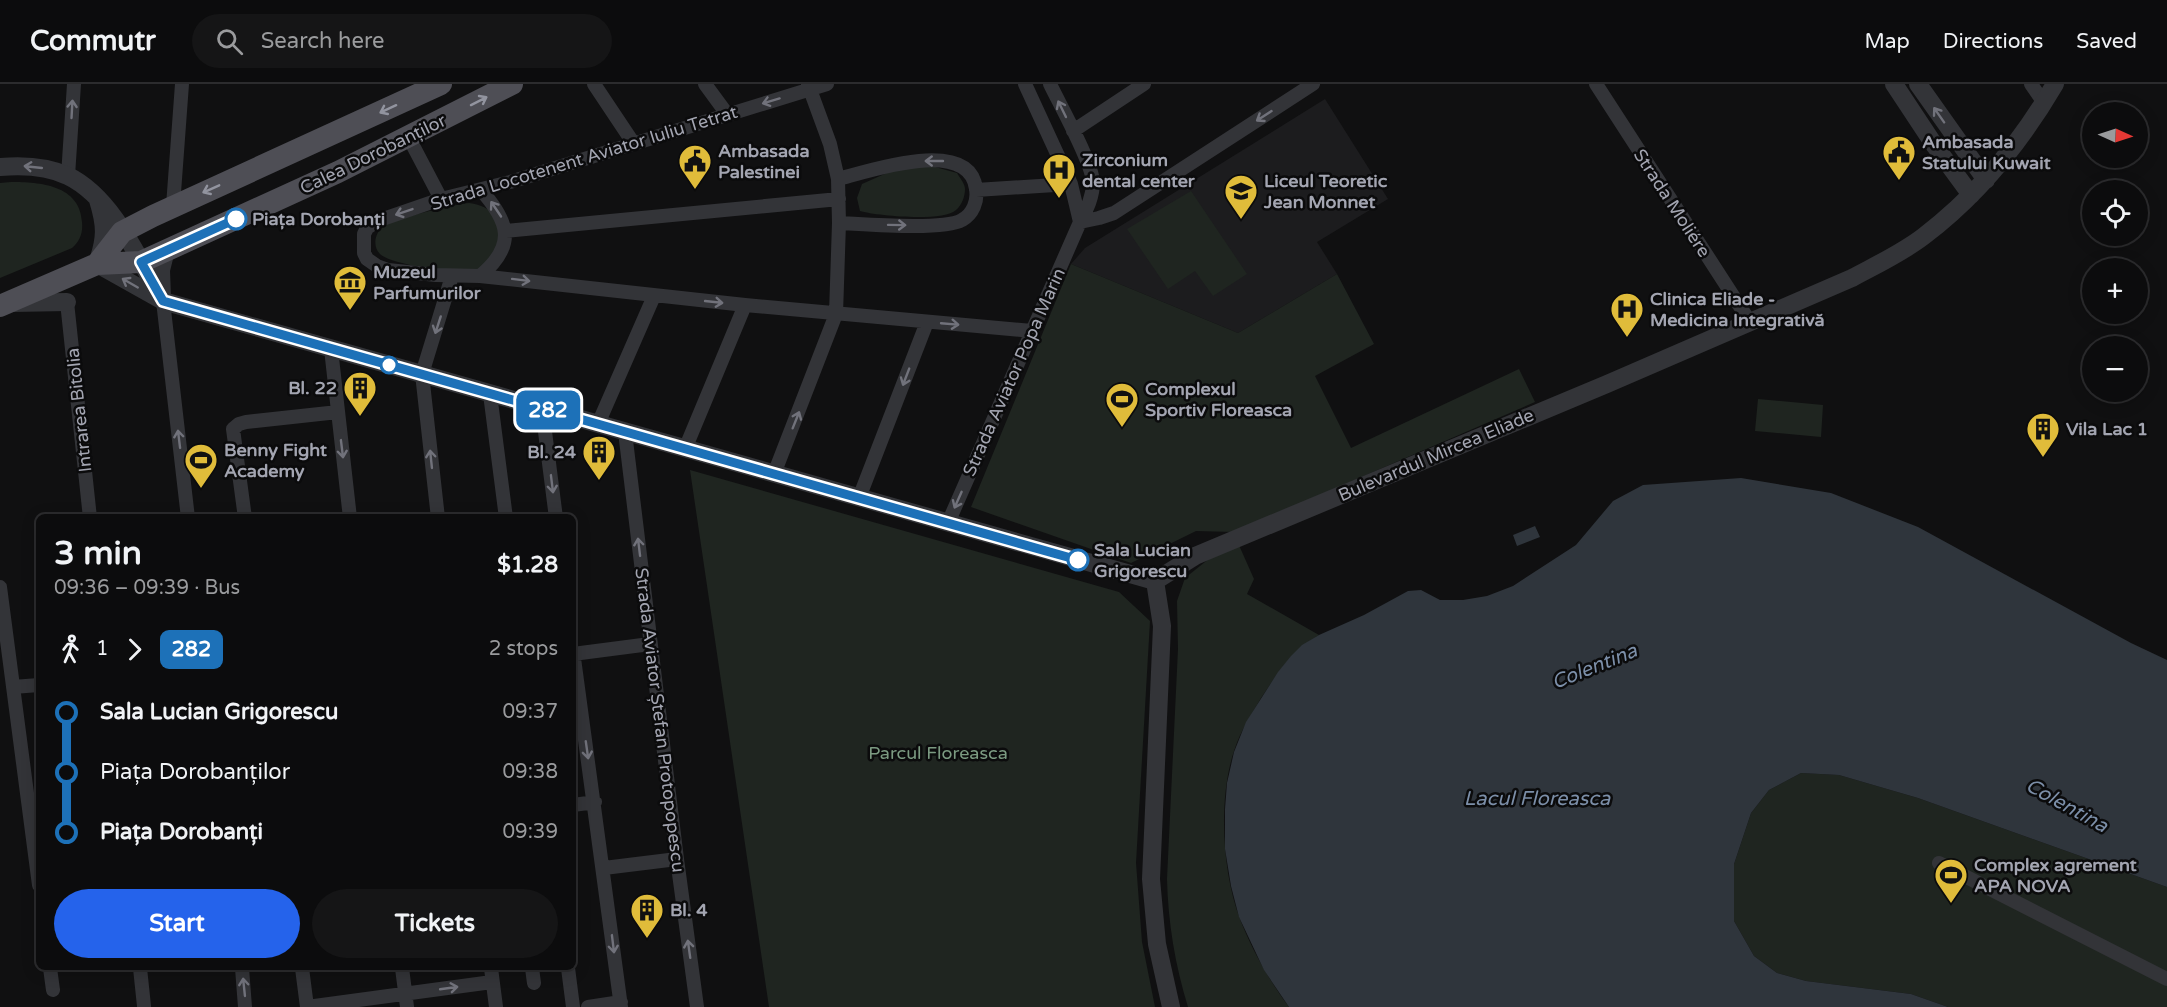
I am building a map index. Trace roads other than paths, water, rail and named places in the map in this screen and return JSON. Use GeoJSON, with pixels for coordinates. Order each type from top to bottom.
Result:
{"type":"FeatureCollection","features":[{"type":"Feature","properties":{"kind":"main road","name":"Calea Dorobanților"},"geometry":{"type":"LineString","coordinates":[[97,264],[122,232],[441,84]]}},
{"type":"Feature","properties":{"kind":"main road","name":"Calea Dorobanților"},"geometry":{"type":"LineString","coordinates":[[4,304],[97,264],[141,262],[409,138],[512,84]]}},
{"type":"Feature","properties":{"kind":"street"},"geometry":{"type":"LineString","coordinates":[[68,176],[74,84]]}},
{"type":"Feature","properties":{"kind":"street"},"geometry":{"type":"LineString","coordinates":[[594,84],[634,144]]}},
{"type":"Feature","properties":{"kind":"street"},"geometry":{"type":"LineString","coordinates":[[705,84],[727,114]]}},
{"type":"Feature","properties":{"kind":"street","name":"Strada Locotenent Aviator Iuliu Tetrat"},"geometry":{"type":"LineString","coordinates":[[452,276],[388,270],[376,266],[367,259],[364,253],[364,234],[367,228],[376,221],[441,199],[481,190],[634,144],[810,87],[827,84]]}},
{"type":"Feature","properties":{"kind":"street"},"geometry":{"type":"LineString","coordinates":[[1025,84],[1071,184],[1080,222],[1114,213],[1313,84]]}},
{"type":"Feature","properties":{"kind":"street","name":"Strada Aviator Popa Marin"},"geometry":{"type":"LineString","coordinates":[[948,523],[1089,205],[1093,181],[1091,172],[1050,84]]}},
{"type":"Feature","properties":{"kind":"street"},"geometry":{"type":"LineString","coordinates":[[1073,131],[1144,84]]}},
{"type":"Feature","properties":{"kind":"street","name":"Strada Moliére"},"geometry":{"type":"LineString","coordinates":[[1596,84],[1750,322]]}},
{"type":"Feature","properties":{"kind":"street"},"geometry":{"type":"LineString","coordinates":[[1894,84],[1945,161],[1971,195]]}},
{"type":"Feature","properties":{"kind":"street"},"geometry":{"type":"LineString","coordinates":[[1918,84],[1986,180]]}},
{"type":"Feature","properties":{"kind":"street"},"geometry":{"type":"LineString","coordinates":[[2031,84],[2044,103]]}},
{"type":"Feature","properties":{"kind":"street","name":"Bulevardul Mircea Eliade"},"geometry":{"type":"LineString","coordinates":[[1155,581],[1195,556],[1607,384],[1852,278],[1892,257],[1923,237],[1986,180],[2012,149],[2055,84]]}},
{"type":"Feature","properties":{"kind":"street"},"geometry":{"type":"LineString","coordinates":[[173,207],[183,85]]}},
{"type":"Feature","properties":{"kind":"street"},"geometry":{"type":"LineString","coordinates":[[774,474],[836,314],[838,179],[830,144],[810,87]]}},
{"type":"Feature","properties":{"kind":"street"},"geometry":{"type":"LineString","coordinates":[[409,138],[441,199]]}},
{"type":"Feature","properties":{"kind":"street"},"geometry":{"type":"LineString","coordinates":[[838,179],[912,162],[940,160],[956,164],[969,171],[974,178],[976,190],[976,203],[970,213],[954,223],[923,225],[839,223]]}},
{"type":"Feature","properties":{"kind":"street"},"geometry":{"type":"LineString","coordinates":[[0,167],[43,168],[68,176],[86,188],[122,232],[163,301]]}},
{"type":"Feature","properties":{"kind":"street"},"geometry":{"type":"LineString","coordinates":[[976,190],[1071,184]]}},
{"type":"Feature","properties":{"kind":"street"},"geometry":{"type":"LineString","coordinates":[[480,276],[493,265],[502,252],[506,231],[503,219],[481,190]]}},
{"type":"Feature","properties":{"kind":"street"},"geometry":{"type":"LineString","coordinates":[[506,231],[839,199]]}},
{"type":"Feature","properties":{"kind":"street"},"geometry":{"type":"LineString","coordinates":[[98,200],[105,229],[97,264],[163,301],[1155,581],[1162,626],[1151,879],[1157,944],[1172,1007]]}},
{"type":"Feature","properties":{"kind":"street"},"geometry":{"type":"LineString","coordinates":[[166,250],[161,278],[188,514]]}},
{"type":"Feature","properties":{"kind":"street"},"geometry":{"type":"LineString","coordinates":[[438,514],[422,374],[452,276],[480,276],[654,296],[1032,331]]}},
{"type":"Feature","properties":{"kind":"street"},"geometry":{"type":"LineString","coordinates":[[598,424],[654,296]]}},
{"type":"Feature","properties":{"kind":"street"},"geometry":{"type":"LineString","coordinates":[[4,304],[67,302]]}},
{"type":"Feature","properties":{"kind":"street","name":"Intrarea Bitolia"},"geometry":{"type":"LineString","coordinates":[[67,302],[90,514]]}},
{"type":"Feature","properties":{"kind":"street"},"geometry":{"type":"LineString","coordinates":[[685,448],[746,305]]}},
{"type":"Feature","properties":{"kind":"street"},"geometry":{"type":"LineString","coordinates":[[859,498],[927,322]]}},
{"type":"Feature","properties":{"kind":"street"},"geometry":{"type":"LineString","coordinates":[[331,349],[350,514]]}},
{"type":"Feature","properties":{"kind":"street"},"geometry":{"type":"LineString","coordinates":[[490,394],[505,514]]}},
{"type":"Feature","properties":{"kind":"street"},"geometry":{"type":"LineString","coordinates":[[542,408],[555,514]]}},
{"type":"Feature","properties":{"kind":"street"},"geometry":{"type":"LineString","coordinates":[[244,514],[232,429],[246,422],[338,412]]}},
{"type":"Feature","properties":{"kind":"street","name":"Strada Aviator Ștefan Protopopescu"},"geometry":{"type":"LineString","coordinates":[[625,432],[697,1007]]}},
{"type":"Feature","properties":{"kind":"street"},"geometry":{"type":"LineString","coordinates":[[0,587],[36,862]]}},
{"type":"Feature","properties":{"kind":"street"},"geometry":{"type":"LineString","coordinates":[[576,653],[650,644]]}},
{"type":"Feature","properties":{"kind":"street"},"geometry":{"type":"LineString","coordinates":[[576,674],[621,1004],[588,1007]]}},
{"type":"Feature","properties":{"kind":"street"},"geometry":{"type":"LineString","coordinates":[[13,687],[36,685]]}},
{"type":"Feature","properties":{"kind":"street"},"geometry":{"type":"LineString","coordinates":[[576,805],[594,802]]}},
{"type":"Feature","properties":{"kind":"street"},"geometry":{"type":"LineString","coordinates":[[604,868],[677,859]]}},
{"type":"Feature","properties":{"kind":"street"},"geometry":{"type":"LineString","coordinates":[[1939,862],[2167,979]]}},
{"type":"Feature","properties":{"kind":"street"},"geometry":{"type":"LineString","coordinates":[[50,970],[53,990]]}},
{"type":"Feature","properties":{"kind":"street"},"geometry":{"type":"LineString","coordinates":[[140,970],[144,1006]]}},
{"type":"Feature","properties":{"kind":"street"},"geometry":{"type":"LineString","coordinates":[[242,970],[245,1007]]}},
{"type":"Feature","properties":{"kind":"street"},"geometry":{"type":"LineString","coordinates":[[302,970],[307,1007],[406,1000],[492,975],[496,1007]]}},
{"type":"Feature","properties":{"kind":"street"},"geometry":{"type":"LineString","coordinates":[[402,970],[406,1000]]}},
{"type":"Feature","properties":{"kind":"street"},"geometry":{"type":"LineString","coordinates":[[532,970],[534,983]]}},
{"type":"Feature","properties":{"kind":"street"},"geometry":{"type":"LineString","coordinates":[[568,970],[573,1007]]}},
{"type":"Feature","properties":{"kind":"water","name":"Lacul Floreasca"},"geometry":{"type":"Polygon","coordinates":[[[1741,478],[1831,493],[1918,527],[2131,643],[2167,660],[2167,887],[1918,798],[1839,775],[1801,773],[1769,790],[1751,813],[1734,864],[1734,921],[1754,956],[1777,973],[1806,981],[1911,994],[1948,1007],[1289,1007],[1264,970],[1239,917],[1225,849],[1225,809],[1227,783],[1234,752],[1246,722],[1291,656],[1302,645],[1319,635],[1364,615],[1408,591],[1421,590],[1440,600],[1463,600],[1487,596],[1513,586],[1576,545],[1613,501],[1643,485],[1741,478]]]}},
{"type":"Feature","properties":{"kind":"water"},"geometry":{"type":"Polygon","coordinates":[[[1535,526],[1540,537],[1517,546],[1513,535],[1535,526]]]}},
{"type":"Feature","properties":{"kind":"place","name":"Ambasada Statului Kuwait"},"geometry":{"type":"Point","coordinates":[1899,181]}},
{"type":"Feature","properties":{"kind":"place","name":"Ambasada Palestinei"},"geometry":{"type":"Point","coordinates":[695,190]}},
{"type":"Feature","properties":{"kind":"place","name":"Zirconium dental center"},"geometry":{"type":"Point","coordinates":[1059,199]}},
{"type":"Feature","properties":{"kind":"place","name":"Piața Dorobanți"},"geometry":{"type":"Point","coordinates":[236,219]}},
{"type":"Feature","properties":{"kind":"place","name":"Liceul Teoretic Jean Monnet"},"geometry":{"type":"Point","coordinates":[1241,220]}},
{"type":"Feature","properties":{"kind":"place","name":"Muzeul Parfumurilor"},"geometry":{"type":"Point","coordinates":[350,311]}},
{"type":"Feature","properties":{"kind":"place","name":"Clinica Eliade - Medicina Integrativă"},"geometry":{"type":"Point","coordinates":[1627,338]}},
{"type":"Feature","properties":{"kind":"place","name":"Bl. 22"},"geometry":{"type":"Point","coordinates":[360,417]}},
{"type":"Feature","properties":{"kind":"place","name":"Complexul Sportiv Floreasca"},"geometry":{"type":"Point","coordinates":[1122,428]}},
{"type":"Feature","properties":{"kind":"place","name":"Vila Lac 1"},"geometry":{"type":"Point","coordinates":[2043,458]}},
{"type":"Feature","properties":{"kind":"place","name":"Bl. 24"},"geometry":{"type":"Point","coordinates":[599,481]}},
{"type":"Feature","properties":{"kind":"place","name":"Benny Fight Academy"},"geometry":{"type":"Point","coordinates":[201,489]}},
{"type":"Feature","properties":{"kind":"place","name":"Sala Lucian Grigorescu"},"geometry":{"type":"Point","coordinates":[1078,560]}},
{"type":"Feature","properties":{"kind":"place","name":"Complex agrement APA NOVA"},"geometry":{"type":"Point","coordinates":[1951,904]}},
{"type":"Feature","properties":{"kind":"place","name":"Bl. 4"},"geometry":{"type":"Point","coordinates":[647,939]}},
{"type":"Feature","properties":{"kind":"water label","name":"Colentina"},"geometry":{"type":"Point","coordinates":[1594,666]}},
{"type":"Feature","properties":{"kind":"water label","name":"Colentina"},"geometry":{"type":"Point","coordinates":[2067,805]}},
{"type":"Feature","properties":{"kind":"park label","name":"Parcul Floreasca"},"geometry":{"type":"Point","coordinates":[938,753]}}]}
